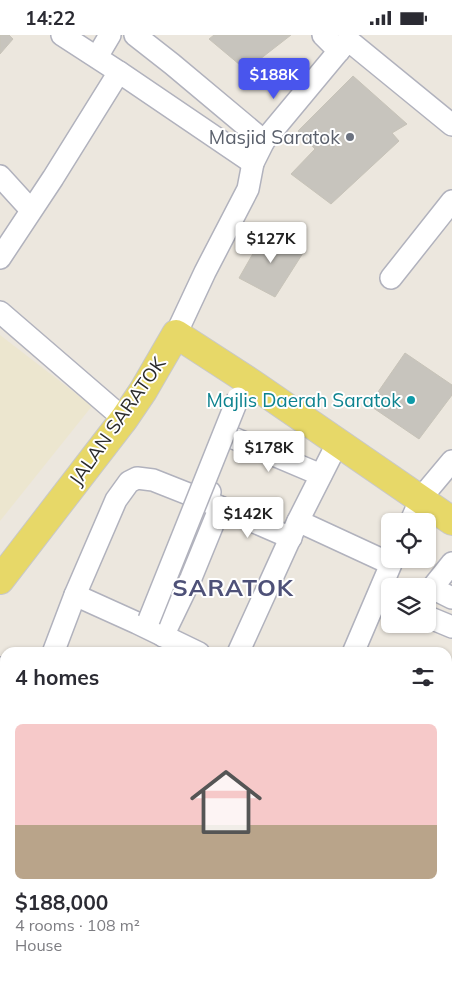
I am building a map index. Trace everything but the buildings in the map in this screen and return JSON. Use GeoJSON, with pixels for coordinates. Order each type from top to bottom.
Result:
{"type":"FeatureCollection","features":[{"type":"Feature","properties":{"kind":"main road"},"geometry":{"type":"LineString","coordinates":[[176,334],[245,391],[338,442],[416,510],[452,521]]}},
{"type":"Feature","properties":{"kind":"main road","name":"JALAN SARATOK"},"geometry":{"type":"LineString","coordinates":[[0,579],[124,419],[143,391],[176,334]]}},
{"type":"Feature","properties":{"kind":"street"},"geometry":{"type":"LineString","coordinates":[[62,35],[253,163]]}},
{"type":"Feature","properties":{"kind":"street"},"geometry":{"type":"LineString","coordinates":[[97,57],[110,35]]}},
{"type":"Feature","properties":{"kind":"street"},"geometry":{"type":"LineString","coordinates":[[135,35],[264,141]]}},
{"type":"Feature","properties":{"kind":"street"},"geometry":{"type":"LineString","coordinates":[[323,35],[346,40],[452,125]]}},
{"type":"Feature","properties":{"kind":"street"},"geometry":{"type":"LineString","coordinates":[[176,334],[248,189],[253,163],[264,141],[346,40]]}},
{"type":"Feature","properties":{"kind":"street"},"geometry":{"type":"LineString","coordinates":[[0,258],[119,72]]}},
{"type":"Feature","properties":{"kind":"street"},"geometry":{"type":"LineString","coordinates":[[165,105],[188,78]]}},
{"type":"Feature","properties":{"kind":"street"},"geometry":{"type":"LineString","coordinates":[[0,176],[31,210]]}},
{"type":"Feature","properties":{"kind":"street"},"geometry":{"type":"LineString","coordinates":[[392,278],[452,201]]}},
{"type":"Feature","properties":{"kind":"street"},"geometry":{"type":"LineString","coordinates":[[0,312],[124,419]]}},
{"type":"Feature","properties":{"kind":"street"},"geometry":{"type":"LineString","coordinates":[[150,626],[207,501],[231,437],[245,391]]}},
{"type":"Feature","properties":{"kind":"street"},"geometry":{"type":"LineString","coordinates":[[150,626],[245,391]]}},
{"type":"Feature","properties":{"kind":"street"},"geometry":{"type":"LineString","coordinates":[[231,437],[321,475]]}},
{"type":"Feature","properties":{"kind":"street"},"geometry":{"type":"LineString","coordinates":[[241,647],[295,529],[338,442]]}},
{"type":"Feature","properties":{"kind":"street"},"geometry":{"type":"LineString","coordinates":[[416,510],[452,461]]}},
{"type":"Feature","properties":{"kind":"street"},"geometry":{"type":"LineString","coordinates":[[55,647],[75,595],[116,500],[129,482],[137,478],[153,480],[207,501],[381,557]]}},
{"type":"Feature","properties":{"kind":"street"},"geometry":{"type":"LineString","coordinates":[[150,626],[191,578],[207,501]]}},
{"type":"Feature","properties":{"kind":"street"},"geometry":{"type":"LineString","coordinates":[[436,583],[452,563]]}},
{"type":"Feature","properties":{"kind":"street"},"geometry":{"type":"LineString","coordinates":[[436,592],[452,598]]}},
{"type":"Feature","properties":{"kind":"street"},"geometry":{"type":"LineString","coordinates":[[75,595],[150,626],[188,647]]}},
{"type":"Feature","properties":{"kind":"street"},"geometry":{"type":"LineString","coordinates":[[356,647],[381,604]]}},
{"type":"Feature","properties":{"kind":"street"},"geometry":{"type":"LineString","coordinates":[[436,620],[452,627]]}},
{"type":"Feature","properties":{"kind":"shaded area"},"geometry":{"type":"Polygon","coordinates":[[[0,335],[92,406],[0,521],[0,335]]]}},
{"type":"Feature","properties":{"kind":"place","name":"Masjid Saratok"},"geometry":{"type":"Point","coordinates":[350,137]}},
{"type":"Feature","properties":{"kind":"place","name":"Majlis Daerah Saratok"},"geometry":{"type":"Point","coordinates":[411,400]}},
{"type":"Feature","properties":{"kind":"district","name":"SARATOK"},"geometry":{"type":"Point","coordinates":[233,588]}}]}
